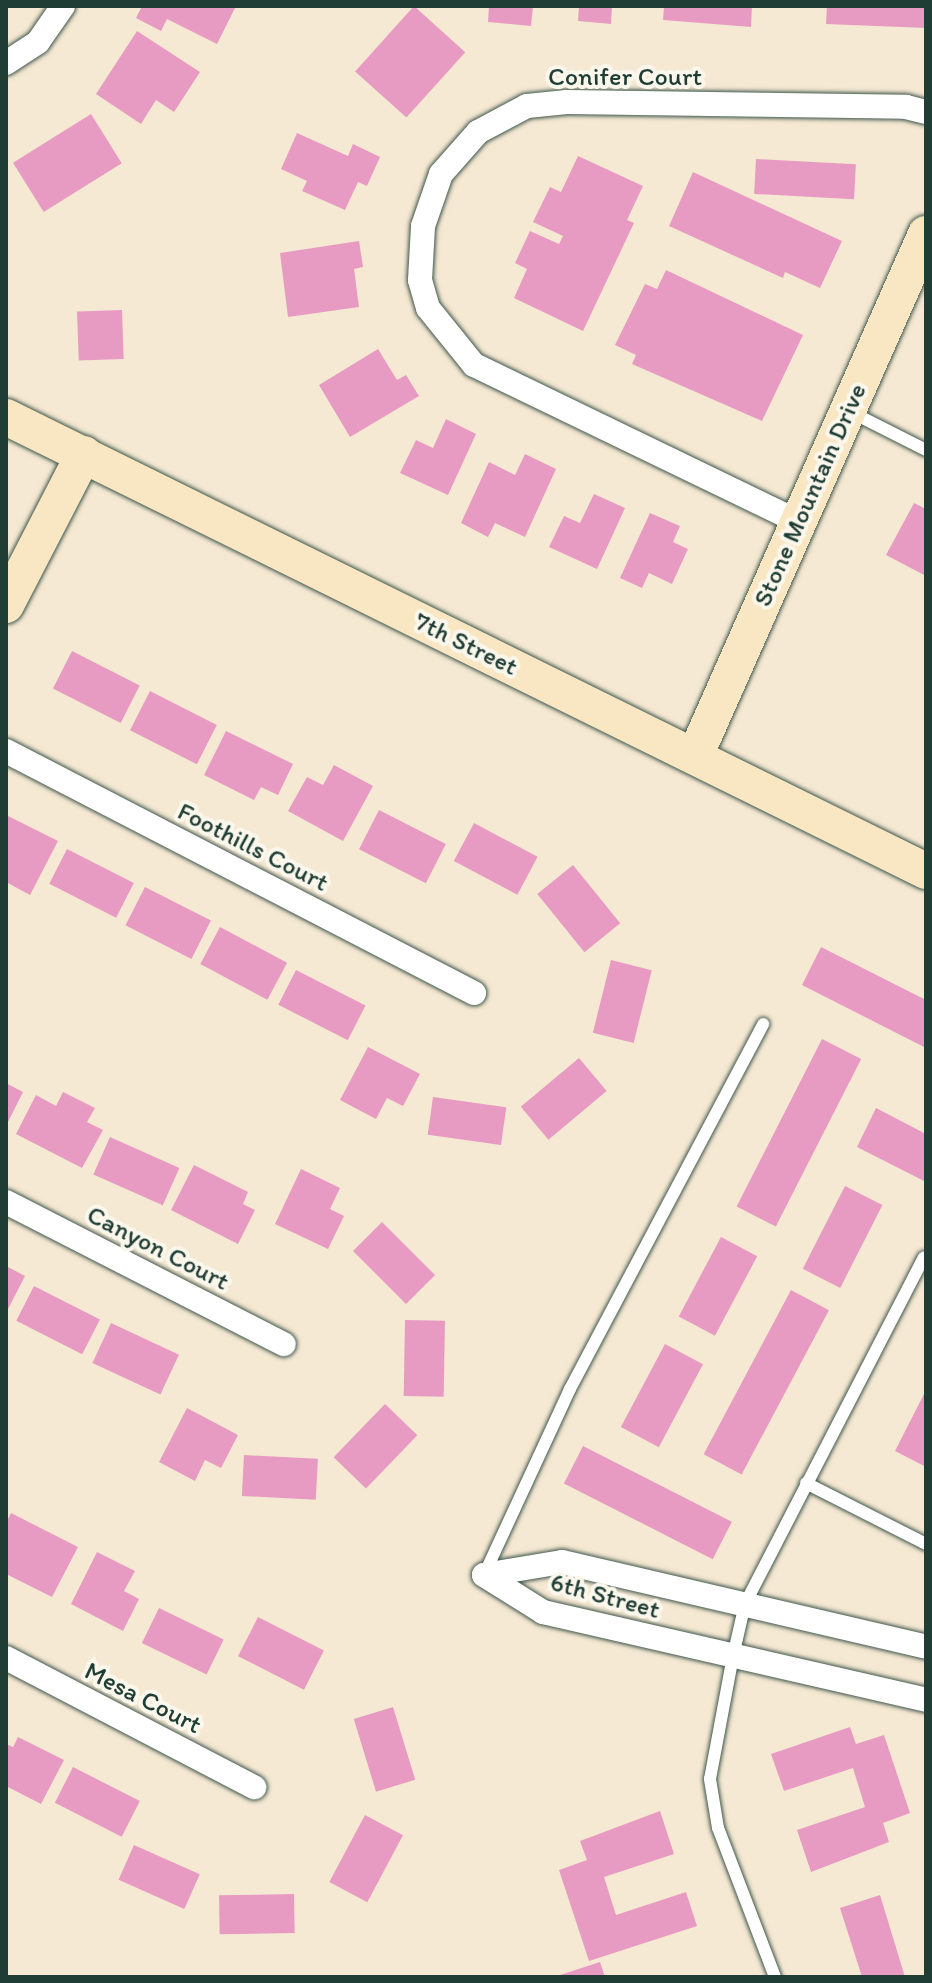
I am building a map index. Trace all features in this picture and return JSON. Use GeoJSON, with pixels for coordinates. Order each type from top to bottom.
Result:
{"type":"FeatureCollection","features":[{"type":"Feature","properties":{"kind":"street"},"geometry":{"type":"LineString","coordinates":[[6,63],[38,42],[63,6]]}},
{"type":"Feature","properties":{"kind":"street","name":"Conifer Court"},"geometry":{"type":"LineString","coordinates":[[799,522],[474,365],[428,308],[420,280],[423,226],[441,174],[478,132],[527,106],[613,102],[906,107],[926,112]]}},
{"type":"Feature","properties":{"kind":"street","name":"Stone Mountain Drive"},"geometry":{"type":"LineString","coordinates":[[695,756],[926,234]]}},
{"type":"Feature","properties":{"kind":"street","name":"7th Street"},"geometry":{"type":"LineString","coordinates":[[6,417],[926,871]]}},
{"type":"Feature","properties":{"kind":"street"},"geometry":{"type":"LineString","coordinates":[[6,605],[84,454]]}},
{"type":"Feature","properties":{"kind":"street","name":"Foothills Court"},"geometry":{"type":"LineString","coordinates":[[6,751],[474,993]]}},
{"type":"Feature","properties":{"kind":"street","name":"Canyon Court"},"geometry":{"type":"LineString","coordinates":[[6,1202],[284,1344]]}},
{"type":"Feature","properties":{"kind":"street","name":"6th Street"},"geometry":{"type":"LineString","coordinates":[[484,1575],[562,1562],[926,1647]]}},
{"type":"Feature","properties":{"kind":"street","name":"6th Street"},"geometry":{"type":"LineString","coordinates":[[484,1575],[543,1612],[926,1700]]}},
{"type":"Feature","properties":{"kind":"street","name":"Mesa Court"},"geometry":{"type":"LineString","coordinates":[[6,1658],[254,1787]]}},
{"type":"Feature","properties":{"kind":"lane"},"geometry":{"type":"LineString","coordinates":[[848,410],[926,450]]}},
{"type":"Feature","properties":{"kind":"lane"},"geometry":{"type":"LineString","coordinates":[[484,1575],[570,1389],[763,1024]]}},
{"type":"Feature","properties":{"kind":"lane"},"geometry":{"type":"LineString","coordinates":[[775,1977],[718,1828],[710,1779],[733,1656],[745,1604],[924,1257]]}},
{"type":"Feature","properties":{"kind":"lane"},"geometry":{"type":"LineString","coordinates":[[806,1483],[926,1544]]}},
{"type":"Feature","properties":{"kind":"building"},"geometry":{"type":"Polygon","coordinates":[[[142,6],[236,6],[217,44],[167,19],[161,31],[136,18],[142,6]]]}},
{"type":"Feature","properties":{"kind":"building"},"geometry":{"type":"Polygon","coordinates":[[[414,6],[465,52],[406,118],[355,71],[414,6]]]}},
{"type":"Feature","properties":{"kind":"building"},"geometry":{"type":"Polygon","coordinates":[[[489,6],[533,6],[531,26],[488,22],[489,6]]]}},
{"type":"Feature","properties":{"kind":"building"},"geometry":{"type":"Polygon","coordinates":[[[579,6],[612,6],[611,24],[578,21],[579,6]]]}},
{"type":"Feature","properties":{"kind":"building"},"geometry":{"type":"Polygon","coordinates":[[[664,6],[752,6],[751,27],[663,20],[664,6]]]}},
{"type":"Feature","properties":{"kind":"building"},"geometry":{"type":"Polygon","coordinates":[[[827,6],[926,6],[926,28],[826,24],[827,6]]]}},
{"type":"Feature","properties":{"kind":"building"},"geometry":{"type":"Polygon","coordinates":[[[137,31],[200,72],[174,112],[156,100],[141,124],[96,94],[137,31]]]}},
{"type":"Feature","properties":{"kind":"building"},"geometry":{"type":"Polygon","coordinates":[[[91,114],[122,163],[44,212],[13,163],[91,114]]]}},
{"type":"Feature","properties":{"kind":"building"},"geometry":{"type":"Polygon","coordinates":[[[297,133],[348,156],[353,144],[380,157],[367,186],[358,182],[345,210],[302,191],[307,181],[281,169],[297,133]]]}},
{"type":"Feature","properties":{"kind":"building"},"geometry":{"type":"Polygon","coordinates":[[[578,156],[643,186],[627,220],[634,223],[583,331],[514,298],[527,269],[515,263],[530,231],[559,244],[563,236],[533,222],[550,187],[561,192],[578,156]]]}},
{"type":"Feature","properties":{"kind":"building"},"geometry":{"type":"Polygon","coordinates":[[[756,159],[856,164],[854,199],[754,194],[756,159]]]}},
{"type":"Feature","properties":{"kind":"building"},"geometry":{"type":"Polygon","coordinates":[[[693,172],[842,241],[820,288],[785,272],[783,278],[669,226],[693,172]]]}},
{"type":"Feature","properties":{"kind":"building"},"geometry":{"type":"Polygon","coordinates":[[[359,241],[363,267],[354,269],[359,307],[288,317],[280,253],[359,241]]]}},
{"type":"Feature","properties":{"kind":"building"},"geometry":{"type":"Polygon","coordinates":[[[666,270],[803,335],[762,421],[632,364],[636,355],[615,345],[645,284],[657,289],[666,270]]]}},
{"type":"Feature","properties":{"kind":"building"},"geometry":{"type":"Polygon","coordinates":[[[122,310],[124,359],[79,361],[77,312],[122,310]]]}},
{"type":"Feature","properties":{"kind":"building"},"geometry":{"type":"Polygon","coordinates":[[[378,349],[397,380],[406,375],[419,396],[350,437],[319,385],[378,349]]]}},
{"type":"Feature","properties":{"kind":"building"},"geometry":{"type":"Polygon","coordinates":[[[446,419],[476,434],[448,495],[400,473],[416,440],[433,448],[446,419]]]}},
{"type":"Feature","properties":{"kind":"building"},"geometry":{"type":"Polygon","coordinates":[[[525,454],[556,469],[525,537],[495,523],[488,537],[461,523],[489,462],[515,475],[525,454]]]}},
{"type":"Feature","properties":{"kind":"building"},"geometry":{"type":"Polygon","coordinates":[[[594,494],[625,508],[597,569],[549,547],[564,516],[580,523],[594,494]]]}},
{"type":"Feature","properties":{"kind":"building"},"geometry":{"type":"Polygon","coordinates":[[[914,503],[926,509],[926,576],[886,555],[914,503]]]}},
{"type":"Feature","properties":{"kind":"building"},"geometry":{"type":"Polygon","coordinates":[[[650,513],[680,526],[673,542],[688,549],[672,584],[649,573],[642,588],[620,578],[650,513]]]}},
{"type":"Feature","properties":{"kind":"building"},"geometry":{"type":"Polygon","coordinates":[[[72,651],[140,686],[121,723],[53,688],[72,651]]]}},
{"type":"Feature","properties":{"kind":"building"},"geometry":{"type":"Polygon","coordinates":[[[150,691],[217,725],[197,764],[130,730],[150,691]]]}},
{"type":"Feature","properties":{"kind":"building"},"geometry":{"type":"Polygon","coordinates":[[[226,731],[293,764],[278,795],[261,787],[254,800],[204,775],[226,731]]]}},
{"type":"Feature","properties":{"kind":"building"},"geometry":{"type":"Polygon","coordinates":[[[334,765],[373,786],[343,841],[288,811],[307,777],[323,785],[334,765]]]}},
{"type":"Feature","properties":{"kind":"building"},"geometry":{"type":"Polygon","coordinates":[[[379,810],[446,844],[426,883],[359,849],[379,810]]]}},
{"type":"Feature","properties":{"kind":"building"},"geometry":{"type":"Polygon","coordinates":[[[8,816],[58,841],[30,895],[6,882],[8,816]]]}},
{"type":"Feature","properties":{"kind":"building"},"geometry":{"type":"Polygon","coordinates":[[[474,823],[538,857],[517,895],[454,861],[474,823]]]}},
{"type":"Feature","properties":{"kind":"building"},"geometry":{"type":"Polygon","coordinates":[[[67,849],[134,883],[116,918],[49,884],[67,849]]]}},
{"type":"Feature","properties":{"kind":"building"},"geometry":{"type":"Polygon","coordinates":[[[573,865],[620,923],[584,952],[537,894],[573,865]]]}},
{"type":"Feature","properties":{"kind":"building"},"geometry":{"type":"Polygon","coordinates":[[[145,887],[211,921],[191,959],[125,925],[145,887]]]}},
{"type":"Feature","properties":{"kind":"building"},"geometry":{"type":"Polygon","coordinates":[[[220,927],[287,963],[267,1000],[200,964],[220,927]]]}},
{"type":"Feature","properties":{"kind":"building"},"geometry":{"type":"Polygon","coordinates":[[[821,947],[926,1000],[926,1048],[802,985],[821,947]]]}},
{"type":"Feature","properties":{"kind":"building"},"geometry":{"type":"Polygon","coordinates":[[[611,960],[652,970],[634,1043],[593,1033],[611,960]]]}},
{"type":"Feature","properties":{"kind":"building"},"geometry":{"type":"Polygon","coordinates":[[[296,970],[365,1005],[348,1040],[278,1005],[296,970]]]}},
{"type":"Feature","properties":{"kind":"building"},"geometry":{"type":"Polygon","coordinates":[[[822,1039],[861,1059],[776,1226],[737,1207],[822,1039]]]}},
{"type":"Feature","properties":{"kind":"building"},"geometry":{"type":"Polygon","coordinates":[[[368,1047],[420,1074],[403,1106],[387,1098],[376,1119],[340,1100],[368,1047]]]}},
{"type":"Feature","properties":{"kind":"building"},"geometry":{"type":"Polygon","coordinates":[[[579,1058],[607,1091],[548,1140],[521,1107],[579,1058]]]}},
{"type":"Feature","properties":{"kind":"building"},"geometry":{"type":"Polygon","coordinates":[[[6,1083],[23,1092],[6,1126],[6,1083]]]}},
{"type":"Feature","properties":{"kind":"building"},"geometry":{"type":"Polygon","coordinates":[[[63,1092],[95,1108],[87,1122],[103,1130],[82,1168],[16,1134],[36,1095],[56,1106],[63,1092]]]}},
{"type":"Feature","properties":{"kind":"building"},"geometry":{"type":"Polygon","coordinates":[[[433,1097],[506,1107],[501,1145],[428,1135],[433,1097]]]}},
{"type":"Feature","properties":{"kind":"building"},"geometry":{"type":"Polygon","coordinates":[[[876,1108],[926,1134],[926,1182],[857,1147],[876,1108]]]}},
{"type":"Feature","properties":{"kind":"building"},"geometry":{"type":"Polygon","coordinates":[[[110,1137],[179,1168],[163,1205],[93,1174],[110,1137]]]}},
{"type":"Feature","properties":{"kind":"building"},"geometry":{"type":"Polygon","coordinates":[[[194,1165],[248,1192],[243,1204],[255,1210],[238,1244],[171,1210],[194,1165]]]}},
{"type":"Feature","properties":{"kind":"building"},"geometry":{"type":"Polygon","coordinates":[[[301,1169],[340,1188],[330,1209],[344,1216],[328,1249],[275,1224],[301,1169]]]}},
{"type":"Feature","properties":{"kind":"building"},"geometry":{"type":"Polygon","coordinates":[[[845,1186],[882,1205],[840,1288],[803,1269],[845,1186]]]}},
{"type":"Feature","properties":{"kind":"building"},"geometry":{"type":"Polygon","coordinates":[[[382,1222],[435,1275],[406,1304],[353,1251],[382,1222]]]}},
{"type":"Feature","properties":{"kind":"building"},"geometry":{"type":"Polygon","coordinates":[[[721,1237],[757,1256],[715,1336],[679,1316],[721,1237]]]}},
{"type":"Feature","properties":{"kind":"building"},"geometry":{"type":"Polygon","coordinates":[[[6,1266],[25,1276],[6,1313],[6,1266]]]}},
{"type":"Feature","properties":{"kind":"building"},"geometry":{"type":"Polygon","coordinates":[[[34,1286],[100,1320],[82,1354],[16,1321],[34,1286]]]}},
{"type":"Feature","properties":{"kind":"building"},"geometry":{"type":"Polygon","coordinates":[[[791,1290],[829,1310],[742,1474],[704,1454],[791,1290]]]}},
{"type":"Feature","properties":{"kind":"building"},"geometry":{"type":"Polygon","coordinates":[[[405,1320],[445,1321],[444,1397],[404,1396],[405,1320]]]}},
{"type":"Feature","properties":{"kind":"building"},"geometry":{"type":"Polygon","coordinates":[[[111,1323],[179,1355],[160,1395],[92,1363],[111,1323]]]}},
{"type":"Feature","properties":{"kind":"building"},"geometry":{"type":"Polygon","coordinates":[[[665,1344],[703,1364],[659,1447],[621,1427],[665,1344]]]}},
{"type":"Feature","properties":{"kind":"building"},"geometry":{"type":"Polygon","coordinates":[[[926,1390],[926,1467],[895,1451],[926,1390]]]}},
{"type":"Feature","properties":{"kind":"building"},"geometry":{"type":"Polygon","coordinates":[[[385,1404],[417,1435],[366,1488],[334,1457],[385,1404]]]}},
{"type":"Feature","properties":{"kind":"building"},"geometry":{"type":"Polygon","coordinates":[[[187,1408],[238,1435],[221,1468],[205,1460],[195,1481],[159,1462],[187,1408]]]}},
{"type":"Feature","properties":{"kind":"building"},"geometry":{"type":"Polygon","coordinates":[[[583,1446],[732,1522],[713,1559],[564,1483],[583,1446]]]}},
{"type":"Feature","properties":{"kind":"building"},"geometry":{"type":"Polygon","coordinates":[[[244,1455],[318,1459],[316,1500],[242,1496],[244,1455]]]}},
{"type":"Feature","properties":{"kind":"building"},"geometry":{"type":"Polygon","coordinates":[[[11,1513],[78,1547],[52,1597],[6,1574],[6,1523],[11,1513]]]}},
{"type":"Feature","properties":{"kind":"building"},"geometry":{"type":"Polygon","coordinates":[[[97,1552],[135,1571],[124,1591],[139,1599],[123,1631],[71,1604],[97,1552]]]}},
{"type":"Feature","properties":{"kind":"building"},"geometry":{"type":"Polygon","coordinates":[[[159,1608],[224,1640],[207,1675],[142,1643],[159,1608]]]}},
{"type":"Feature","properties":{"kind":"building"},"geometry":{"type":"Polygon","coordinates":[[[258,1617],[324,1651],[304,1690],[238,1656],[258,1617]]]}},
{"type":"Feature","properties":{"kind":"building"},"geometry":{"type":"Polygon","coordinates":[[[393,1707],[415,1780],[376,1792],[354,1719],[393,1707]]]}},
{"type":"Feature","properties":{"kind":"building"},"geometry":{"type":"Polygon","coordinates":[[[850,1727],[856,1744],[884,1735],[910,1813],[883,1823],[889,1842],[811,1872],[797,1830],[865,1807],[853,1768],[784,1791],[771,1754],[850,1727]]]}},
{"type":"Feature","properties":{"kind":"building"},"geometry":{"type":"Polygon","coordinates":[[[18,1737],[64,1760],[41,1804],[6,1786],[6,1744],[13,1747],[18,1737]]]}},
{"type":"Feature","properties":{"kind":"building"},"geometry":{"type":"Polygon","coordinates":[[[73,1767],[140,1801],[122,1837],[55,1803],[73,1767]]]}},
{"type":"Feature","properties":{"kind":"building"},"geometry":{"type":"Polygon","coordinates":[[[660,1811],[674,1854],[604,1877],[616,1915],[686,1892],[697,1926],[589,1961],[559,1870],[587,1860],[580,1841],[660,1811]]]}},
{"type":"Feature","properties":{"kind":"building"},"geometry":{"type":"Polygon","coordinates":[[[365,1815],[403,1835],[367,1902],[329,1882],[365,1815]]]}},
{"type":"Feature","properties":{"kind":"building"},"geometry":{"type":"Polygon","coordinates":[[[134,1845],[200,1874],[184,1909],[119,1880],[134,1845]]]}},
{"type":"Feature","properties":{"kind":"building"},"geometry":{"type":"Polygon","coordinates":[[[294,1894],[295,1933],[220,1934],[219,1895],[294,1894]]]}},
{"type":"Feature","properties":{"kind":"building"},"geometry":{"type":"Polygon","coordinates":[[[880,1895],[905,1977],[862,1977],[840,1908],[880,1895]]]}},
{"type":"Feature","properties":{"kind":"building"},"geometry":{"type":"Polygon","coordinates":[[[600,1962],[605,1977],[557,1977],[557,1976],[600,1962]]]}}]}
